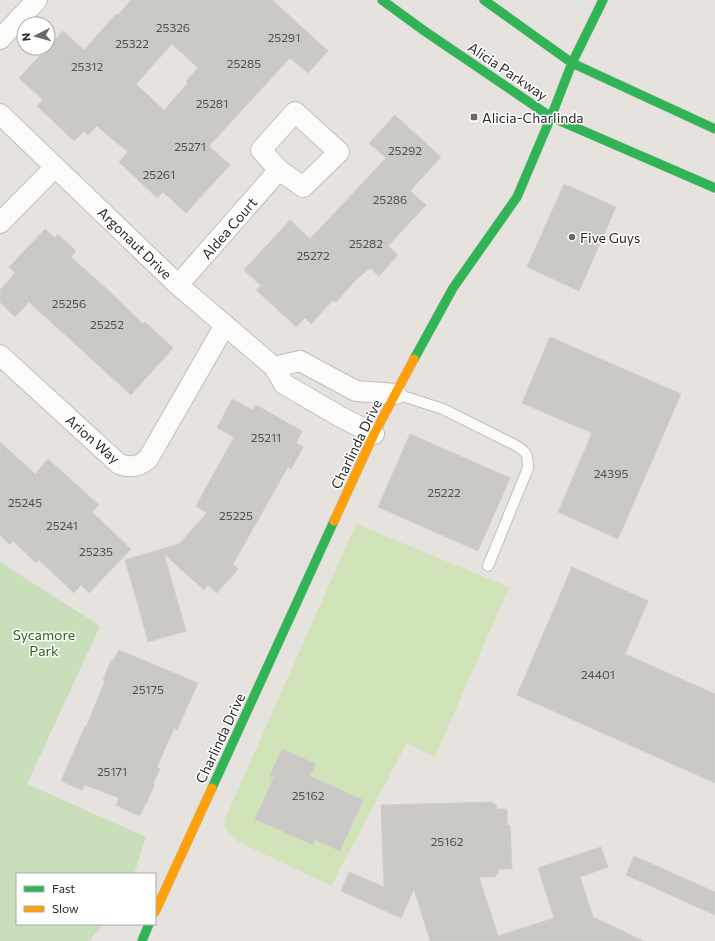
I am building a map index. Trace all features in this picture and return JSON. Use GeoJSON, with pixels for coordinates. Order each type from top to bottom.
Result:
{"type":"FeatureCollection","features":[{"type":"Feature","properties":{"kind":"street"},"geometry":{"type":"LineString","coordinates":[[0,39],[37,0]]}},
{"type":"Feature","properties":{"kind":"street","name":"Alicia Parkway"},"geometry":{"type":"LineString","coordinates":[[382,0],[422,30],[551,117],[715,188]]}},
{"type":"Feature","properties":{"kind":"street"},"geometry":{"type":"LineString","coordinates":[[484,0],[572,63],[715,129]]}},
{"type":"Feature","properties":{"kind":"street","name":"Charlinda Drive"},"geometry":{"type":"LineString","coordinates":[[156,910],[374,434],[453,288],[517,197],[572,63],[603,0]]}},
{"type":"Feature","properties":{"kind":"street","name":"Argonaut Drive"},"geometry":{"type":"LineString","coordinates":[[0,114],[178,285],[274,367],[284,384],[339,416],[374,434]]}},
{"type":"Feature","properties":{"kind":"street"},"geometry":{"type":"LineString","coordinates":[[0,223],[55,167]]}},
{"type":"Feature","properties":{"kind":"street","name":"Aldea Court"},"geometry":{"type":"LineString","coordinates":[[178,285],[279,170]]}},
{"type":"Feature","properties":{"kind":"street","name":"Arion Way"},"geometry":{"type":"LineString","coordinates":[[0,355],[119,464],[134,466],[142,464],[148,459],[225,325]]}},
{"type":"Feature","properties":{"kind":"street"},"geometry":{"type":"LineString","coordinates":[[274,367],[300,361],[356,391],[396,394]]}},
{"type":"Feature","properties":{"kind":"street"},"geometry":{"type":"LineString","coordinates":[[142,941],[150,925]]}},
{"type":"Feature","properties":{"kind":"lane"},"geometry":{"type":"LineString","coordinates":[[396,394],[443,408],[525,451],[528,458],[528,468],[488,566]]}},
{"type":"Feature","properties":{"kind":"green space"},"geometry":{"type":"Polygon","coordinates":[[[356,524],[509,587],[435,757],[407,743],[331,886],[239,842],[224,826],[225,819],[356,524]]]}},
{"type":"Feature","properties":{"kind":"green space","name":"Sycamore Park"},"geometry":{"type":"Polygon","coordinates":[[[0,562],[100,626],[27,784],[146,837],[134,873],[16,873],[16,925],[103,925],[89,941],[0,941],[0,562]]]}},
{"type":"Feature","properties":{"kind":"building"},"geometry":{"type":"Polygon","coordinates":[[[131,0],[272,0],[328,51],[308,73],[290,58],[209,146],[230,165],[186,213],[163,192],[157,198],[119,162],[128,152],[97,126],[88,135],[84,131],[74,141],[37,106],[43,100],[19,78],[40,56],[56,56],[56,38],[63,31],[84,50],[116,14],[118,15],[131,0]],[[172,44],[136,84],[164,110],[188,83],[186,81],[198,68],[172,44]]]}},
{"type":"Feature","properties":{"kind":"building"},"geometry":{"type":"Polygon","coordinates":[[[395,115],[441,157],[410,191],[426,205],[388,246],[398,255],[379,276],[370,268],[356,280],[336,302],[333,300],[311,324],[305,318],[296,327],[256,290],[261,286],[244,270],[290,220],[310,239],[386,158],[369,143],[395,115]]]}},
{"type":"Feature","properties":{"kind":"building","name":"Five Guys"},"geometry":{"type":"Polygon","coordinates":[[[564,184],[616,207],[579,291],[527,267],[564,184]]]}},
{"type":"Feature","properties":{"kind":"building"},"geometry":{"type":"Polygon","coordinates":[[[45,229],[55,238],[58,234],[76,251],[71,257],[143,324],[145,322],[173,348],[131,395],[29,302],[15,317],[0,302],[0,290],[15,273],[9,267],[45,229]]]}},
{"type":"Feature","properties":{"kind":"building"},"geometry":{"type":"Polygon","coordinates":[[[550,337],[681,394],[618,539],[558,512],[592,433],[522,403],[550,337]]]}},
{"type":"Feature","properties":{"kind":"building"},"geometry":{"type":"Polygon","coordinates":[[[232,399],[253,410],[256,405],[302,431],[296,443],[303,447],[291,469],[288,467],[233,564],[238,569],[217,593],[208,585],[204,590],[164,554],[186,631],[148,642],[125,560],[179,544],[207,513],[196,506],[234,437],[217,428],[232,399]]]}},
{"type":"Feature","properties":{"kind":"building"},"geometry":{"type":"Polygon","coordinates":[[[410,434],[510,478],[478,551],[378,507],[410,434]]]}},
{"type":"Feature","properties":{"kind":"building"},"geometry":{"type":"Polygon","coordinates":[[[0,442],[35,474],[48,459],[99,505],[92,512],[131,549],[89,593],[81,585],[74,593],[39,560],[36,563],[13,541],[10,545],[0,535],[0,442]]]}},
{"type":"Feature","properties":{"kind":"building"},"geometry":{"type":"Polygon","coordinates":[[[572,567],[648,601],[625,654],[715,694],[715,783],[517,695],[572,567]]]}},
{"type":"Feature","properties":{"kind":"building"},"geometry":{"type":"Polygon","coordinates":[[[119,650],[198,683],[177,730],[174,728],[157,767],[160,769],[153,783],[155,784],[140,816],[116,805],[119,798],[85,785],[82,790],[61,781],[85,726],[86,727],[105,681],[103,680],[111,660],[113,661],[119,650]]]}},
{"type":"Feature","properties":{"kind":"building"},"geometry":{"type":"Polygon","coordinates":[[[282,749],[316,764],[310,776],[363,800],[340,851],[315,840],[313,845],[255,819],[274,777],[270,775],[282,749]]]}},
{"type":"Feature","properties":{"kind":"building"},"geometry":{"type":"Polygon","coordinates":[[[493,802],[493,804],[496,804],[497,809],[507,809],[507,825],[510,825],[512,869],[498,869],[498,874],[495,874],[496,877],[479,877],[498,936],[554,918],[538,868],[601,847],[608,867],[580,877],[593,917],[644,941],[430,941],[414,889],[401,918],[341,891],[349,872],[384,887],[381,805],[493,802]]]}},
{"type":"Feature","properties":{"kind":"building"},"geometry":{"type":"Polygon","coordinates":[[[634,856],[715,892],[715,915],[626,875],[634,856]]]}},
{"type":"Feature","properties":{"kind":"traffic: fast"},"geometry":{"type":"LineString","coordinates":[[382,0],[423,30],[551,117],[715,188]]}},
{"type":"Feature","properties":{"kind":"traffic: fast"},"geometry":{"type":"LineString","coordinates":[[484,0],[572,63],[715,129]]}},
{"type":"Feature","properties":{"kind":"traffic: fast"},"geometry":{"type":"LineString","coordinates":[[414,359],[453,288],[517,197],[572,63],[603,0]]}},
{"type":"Feature","properties":{"kind":"traffic: fast"},"geometry":{"type":"LineString","coordinates":[[212,788],[334,521]]}},
{"type":"Feature","properties":{"kind":"traffic: fast"},"geometry":{"type":"LineString","coordinates":[[142,941],[149,925]]}},
{"type":"Feature","properties":{"kind":"traffic: slow"},"geometry":{"type":"LineString","coordinates":[[334,521],[374,434],[414,359]]}},
{"type":"Feature","properties":{"kind":"traffic: slow"},"geometry":{"type":"LineString","coordinates":[[156,910],[212,788]]}},
{"type":"Feature","properties":{"kind":"place","name":"Alicia-Charlinda"},"geometry":{"type":"Point","coordinates":[474,117]}},
{"type":"Feature","properties":{"kind":"place","name":"Five Guys"},"geometry":{"type":"Point","coordinates":[572,237]}}]}
